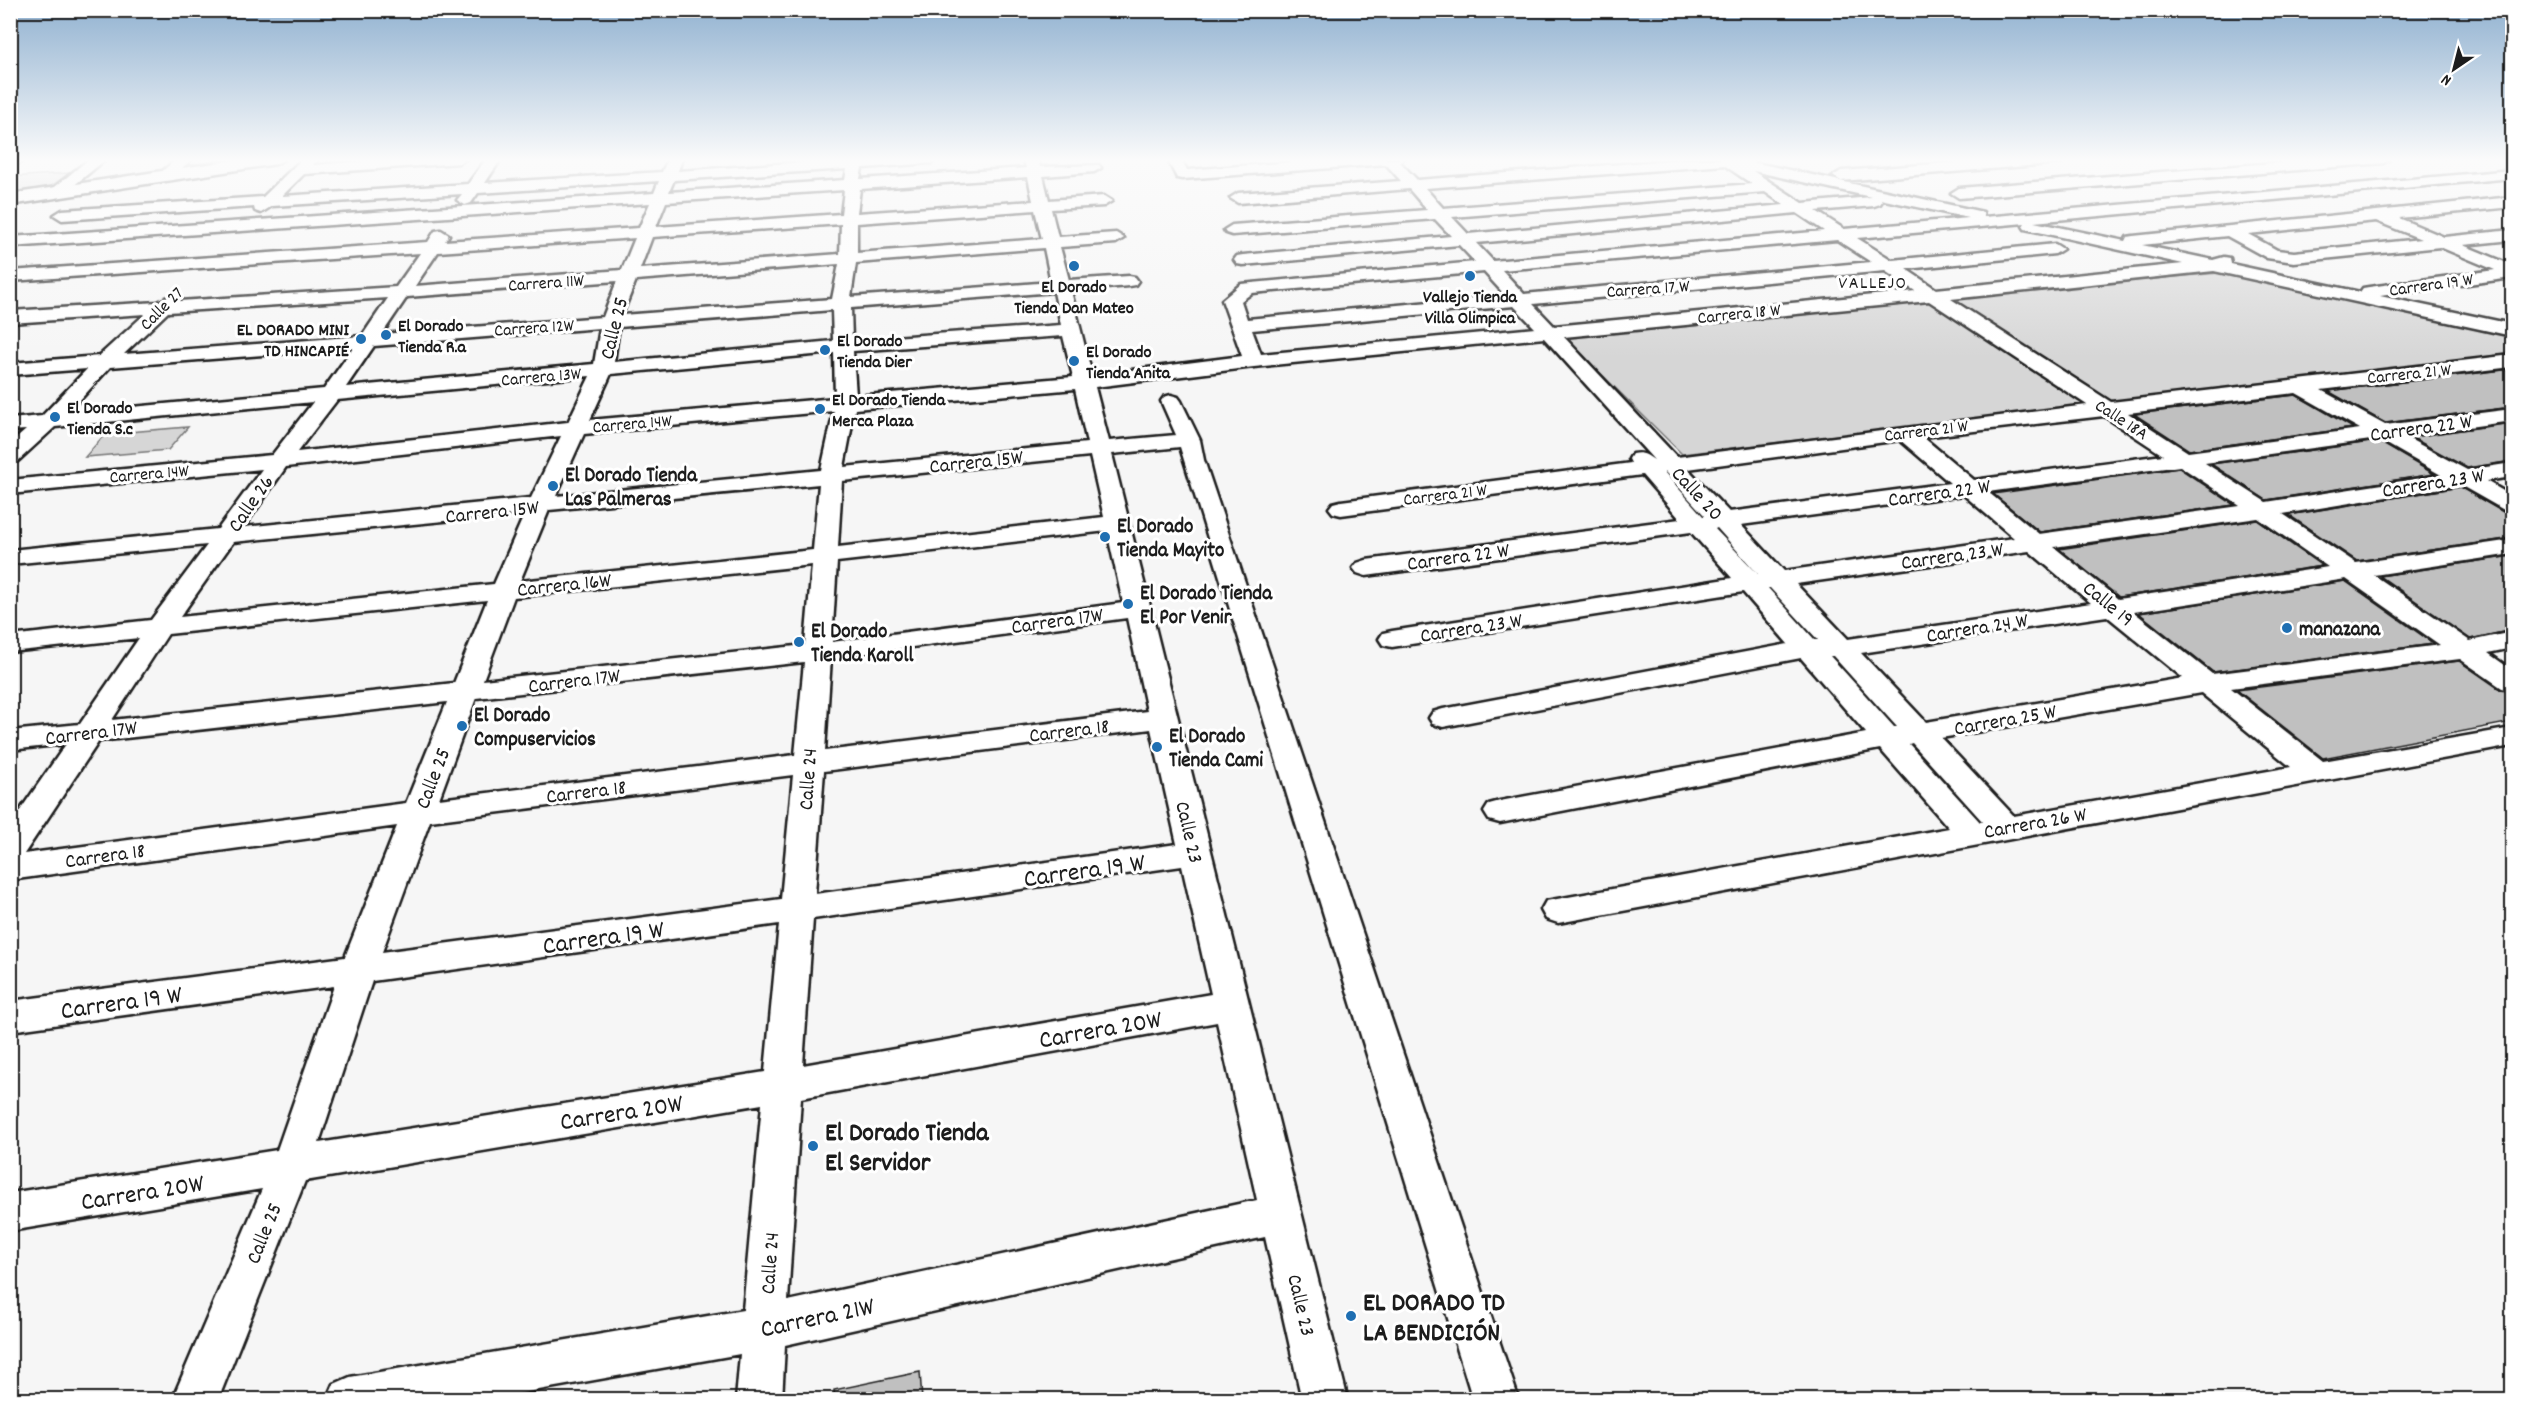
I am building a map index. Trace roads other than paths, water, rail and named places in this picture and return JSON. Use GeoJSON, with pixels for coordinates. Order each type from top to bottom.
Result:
{"type":"FeatureCollection","features":[{"type":"Feature","properties":{"kind":"street"},"geometry":{"type":"LineString","coordinates":[[10,252],[18,241],[45,225]]}},
{"type":"Feature","properties":{"kind":"street","name":"Calle 27"},"geometry":{"type":"LineString","coordinates":[[10,456],[48,422],[105,361],[166,306],[203,264],[244,225]]}},
{"type":"Feature","properties":{"kind":"street"},"geometry":{"type":"LineString","coordinates":[[18,241],[247,225]]}},
{"type":"Feature","properties":{"kind":"street","name":"Calle 26"},"geometry":{"type":"LineString","coordinates":[[10,850],[160,627],[279,461],[330,396],[448,225]]}},
{"type":"Feature","properties":{"kind":"street","name":"Calle 25"},"geometry":{"type":"LineString","coordinates":[[195,1400],[291,1167],[358,969],[504,590],[538,507],[603,370],[610,321],[648,225]]}},
{"type":"Feature","properties":{"kind":"street"},"geometry":{"type":"LineString","coordinates":[[10,276],[750,225]]}},
{"type":"Feature","properties":{"kind":"street","name":"Calle 24"},"geometry":{"type":"LineString","coordinates":[[759,1400],[831,475],[846,404],[841,302],[848,259],[849,225]]}},
{"type":"Feature","properties":{"kind":"street","name":"Calle 23"},"geometry":{"type":"LineString","coordinates":[[1046,225],[1325,1400]]}},
{"type":"Feature","properties":{"kind":"street"},"geometry":{"type":"LineString","coordinates":[[1232,230],[1297,225]]}},
{"type":"Feature","properties":{"kind":"street","name":"Calle 20"},"geometry":{"type":"LineString","coordinates":[[1441,225],[1616,418],[1671,464],[2007,828]]}},
{"type":"Feature","properties":{"kind":"street"},"geometry":{"type":"LineString","coordinates":[[1243,260],[1623,225]]}},
{"type":"Feature","properties":{"kind":"street"},"geometry":{"type":"LineString","coordinates":[[1645,225],[1751,312]]}},
{"type":"Feature","properties":{"kind":"street","name":"Calle 18A"},"geometry":{"type":"LineString","coordinates":[[1827,225],[2262,510],[2512,682]]}},
{"type":"Feature","properties":{"kind":"street"},"geometry":{"type":"LineString","coordinates":[[1254,361],[1231,300],[1247,288],[1930,225]]}},
{"type":"Feature","properties":{"kind":"street","name":"Carrera 17 W"},"geometry":{"type":"LineString","coordinates":[[1241,324],[2060,252],[2017,225]]}},
{"type":"Feature","properties":{"kind":"street"},"geometry":{"type":"LineString","coordinates":[[2036,225],[2107,243],[2219,264]]}},
{"type":"Feature","properties":{"kind":"street"},"geometry":{"type":"LineString","coordinates":[[2044,225],[2357,294],[2512,324]]}},
{"type":"Feature","properties":{"kind":"street"},"geometry":{"type":"LineString","coordinates":[[2107,243],[2291,225]]}},
{"type":"Feature","properties":{"kind":"street"},"geometry":{"type":"LineString","coordinates":[[2400,225],[2512,272]]}},
{"type":"Feature","properties":{"kind":"street"},"geometry":{"type":"LineString","coordinates":[[2229,231],[2273,254],[2294,257],[2512,234]]}},
{"type":"Feature","properties":{"kind":"street","name":"Carrera 11W"},"geometry":{"type":"LineString","coordinates":[[10,317],[403,292],[1116,238]]}},
{"type":"Feature","properties":{"kind":"street","name":"Carrera 18 W"},"geometry":{"type":"LineString","coordinates":[[1254,361],[2106,278],[2219,264]]}},
{"type":"Feature","properties":{"kind":"street"},"geometry":{"type":"LineString","coordinates":[[2085,266],[2106,278]]}},
{"type":"Feature","properties":{"kind":"street","name":"Carrera 19 W"},"geometry":{"type":"LineString","coordinates":[[2357,294],[2512,272]]}},
{"type":"Feature","properties":{"kind":"street","name":"Carrera 12W"},"geometry":{"type":"LineString","coordinates":[[10,369],[1129,281]]}},
{"type":"Feature","properties":{"kind":"street"},"geometry":{"type":"LineString","coordinates":[[2357,294],[2512,330]]}},
{"type":"Feature","properties":{"kind":"street"},"geometry":{"type":"LineString","coordinates":[[2463,320],[2512,314]]}},
{"type":"Feature","properties":{"kind":"street","name":"Carrera 13W"},"geometry":{"type":"LineString","coordinates":[[10,424],[330,396],[844,346],[1071,330]]}},
{"type":"Feature","properties":{"kind":"street","name":"Carrera 14W"},"geometry":{"type":"LineString","coordinates":[[10,487],[279,461],[575,428],[1083,382],[1254,361]]}},
{"type":"Feature","properties":{"kind":"street","name":"Carrera 21 W"},"geometry":{"type":"LineString","coordinates":[[1341,508],[1905,433],[2512,361]]}},
{"type":"Feature","properties":{"kind":"street"},"geometry":{"type":"LineString","coordinates":[[2296,385],[2512,505]]}},
{"type":"Feature","properties":{"kind":"street"},"geometry":{"type":"LineString","coordinates":[[1171,401],[1189,441],[1200,483],[1496,1400]]}},
{"type":"Feature","properties":{"kind":"street","name":"Carrera 22 W"},"geometry":{"type":"LineString","coordinates":[[1366,568],[2512,415]]}},
{"type":"Feature","properties":{"kind":"street","name":"Calle 20"},"geometry":{"type":"LineString","coordinates":[[1616,418],[1648,468],[1972,834]]}},
{"type":"Feature","properties":{"kind":"street","name":"Calle 19"},"geometry":{"type":"LineString","coordinates":[[1905,433],[2034,544],[2114,606],[2316,771]]}},
{"type":"Feature","properties":{"kind":"street","name":"Carrera 15W"},"geometry":{"type":"LineString","coordinates":[[10,557],[538,507],[831,475],[1189,441]]}},
{"type":"Feature","properties":{"kind":"street","name":"Carrera 23 W"},"geometry":{"type":"LineString","coordinates":[[1392,639],[1750,583],[2262,510],[2512,470]]}},
{"type":"Feature","properties":{"kind":"street","name":"Carrera 16W"},"geometry":{"type":"LineString","coordinates":[[10,644],[504,590],[825,558],[1117,523]]}},
{"type":"Feature","properties":{"kind":"street","name":"Carrera 24 W"},"geometry":{"type":"LineString","coordinates":[[1443,718],[1808,648],[1841,648],[2114,606],[2355,573],[2512,547]]}},
{"type":"Feature","properties":{"kind":"street","name":"Carrera 17W"},"geometry":{"type":"LineString","coordinates":[[10,741],[818,652],[1137,609]]}},
{"type":"Feature","properties":{"kind":"street","name":"Carrera 25 W"},"geometry":{"type":"LineString","coordinates":[[1500,812],[1888,738],[2206,683],[2466,650],[2512,640]]}},
{"type":"Feature","properties":{"kind":"street","name":"Carrera 18"},"geometry":{"type":"LineString","coordinates":[[10,868],[419,812],[1163,718]]}},
{"type":"Feature","properties":{"kind":"street","name":"Carrera 26 W"},"geometry":{"type":"LineString","coordinates":[[1557,909],[2512,737]]}},
{"type":"Feature","properties":{"kind":"street","name":"Carrera 19 W"},"geometry":{"type":"LineString","coordinates":[[10,1016],[1195,853]]}},
{"type":"Feature","properties":{"kind":"street","name":"Carrera 20W"},"geometry":{"type":"LineString","coordinates":[[10,1212],[782,1085],[1231,1005]]}},
{"type":"Feature","properties":{"kind":"street","name":"Carrera 21W"},"geometry":{"type":"LineString","coordinates":[[350,1400],[764,1328],[1281,1214]]}},
{"type":"Feature","properties":{"kind":"place","name":"El Dorado Tienda Dan Mateo"},"geometry":{"type":"Point","coordinates":[1074,266]}},
{"type":"Feature","properties":{"kind":"place","name":"Vallejo Tienda Villa Olimpica"},"geometry":{"type":"Point","coordinates":[1470,276]}},
{"type":"Feature","properties":{"kind":"place","name":"El Dorado Tienda R.a"},"geometry":{"type":"Point","coordinates":[386,335]}},
{"type":"Feature","properties":{"kind":"place","name":"EL DORADO MINI TD HINCAPIÉ"},"geometry":{"type":"Point","coordinates":[361,339]}},
{"type":"Feature","properties":{"kind":"place","name":"El Dorado Tienda Dier"},"geometry":{"type":"Point","coordinates":[825,350]}},
{"type":"Feature","properties":{"kind":"place","name":"El Dorado Tienda Anita"},"geometry":{"type":"Point","coordinates":[1074,361]}},
{"type":"Feature","properties":{"kind":"place","name":"El Dorado Tienda Merca Plaza"},"geometry":{"type":"Point","coordinates":[820,409]}},
{"type":"Feature","properties":{"kind":"place","name":"El Dorado Tienda S.c"},"geometry":{"type":"Point","coordinates":[55,417]}},
{"type":"Feature","properties":{"kind":"place","name":"El Dorado Tienda Las Palmeras"},"geometry":{"type":"Point","coordinates":[553,486]}},
{"type":"Feature","properties":{"kind":"place","name":"El Dorado Tienda Mayito"},"geometry":{"type":"Point","coordinates":[1105,537]}},
{"type":"Feature","properties":{"kind":"place","name":"El Dorado Tienda El Por Venir"},"geometry":{"type":"Point","coordinates":[1128,604]}},
{"type":"Feature","properties":{"kind":"place","name":"manazana"},"geometry":{"type":"Point","coordinates":[2287,628]}},
{"type":"Feature","properties":{"kind":"place","name":"El Dorado Tienda Karoll"},"geometry":{"type":"Point","coordinates":[799,642]}},
{"type":"Feature","properties":{"kind":"place","name":"El Dorado Compuservicios"},"geometry":{"type":"Point","coordinates":[462,726]}},
{"type":"Feature","properties":{"kind":"place","name":"El Dorado Tienda Cami"},"geometry":{"type":"Point","coordinates":[1157,747]}},
{"type":"Feature","properties":{"kind":"place","name":"El Dorado Tienda El Servidor"},"geometry":{"type":"Point","coordinates":[813,1146]}},
{"type":"Feature","properties":{"kind":"place","name":"EL DORADO TD LA BENDICIÓN"},"geometry":{"type":"Point","coordinates":[1351,1316]}},
{"type":"Feature","properties":{"kind":"district","name":"VALLEJO"},"geometry":{"type":"Point","coordinates":[1873,282]}}]}
